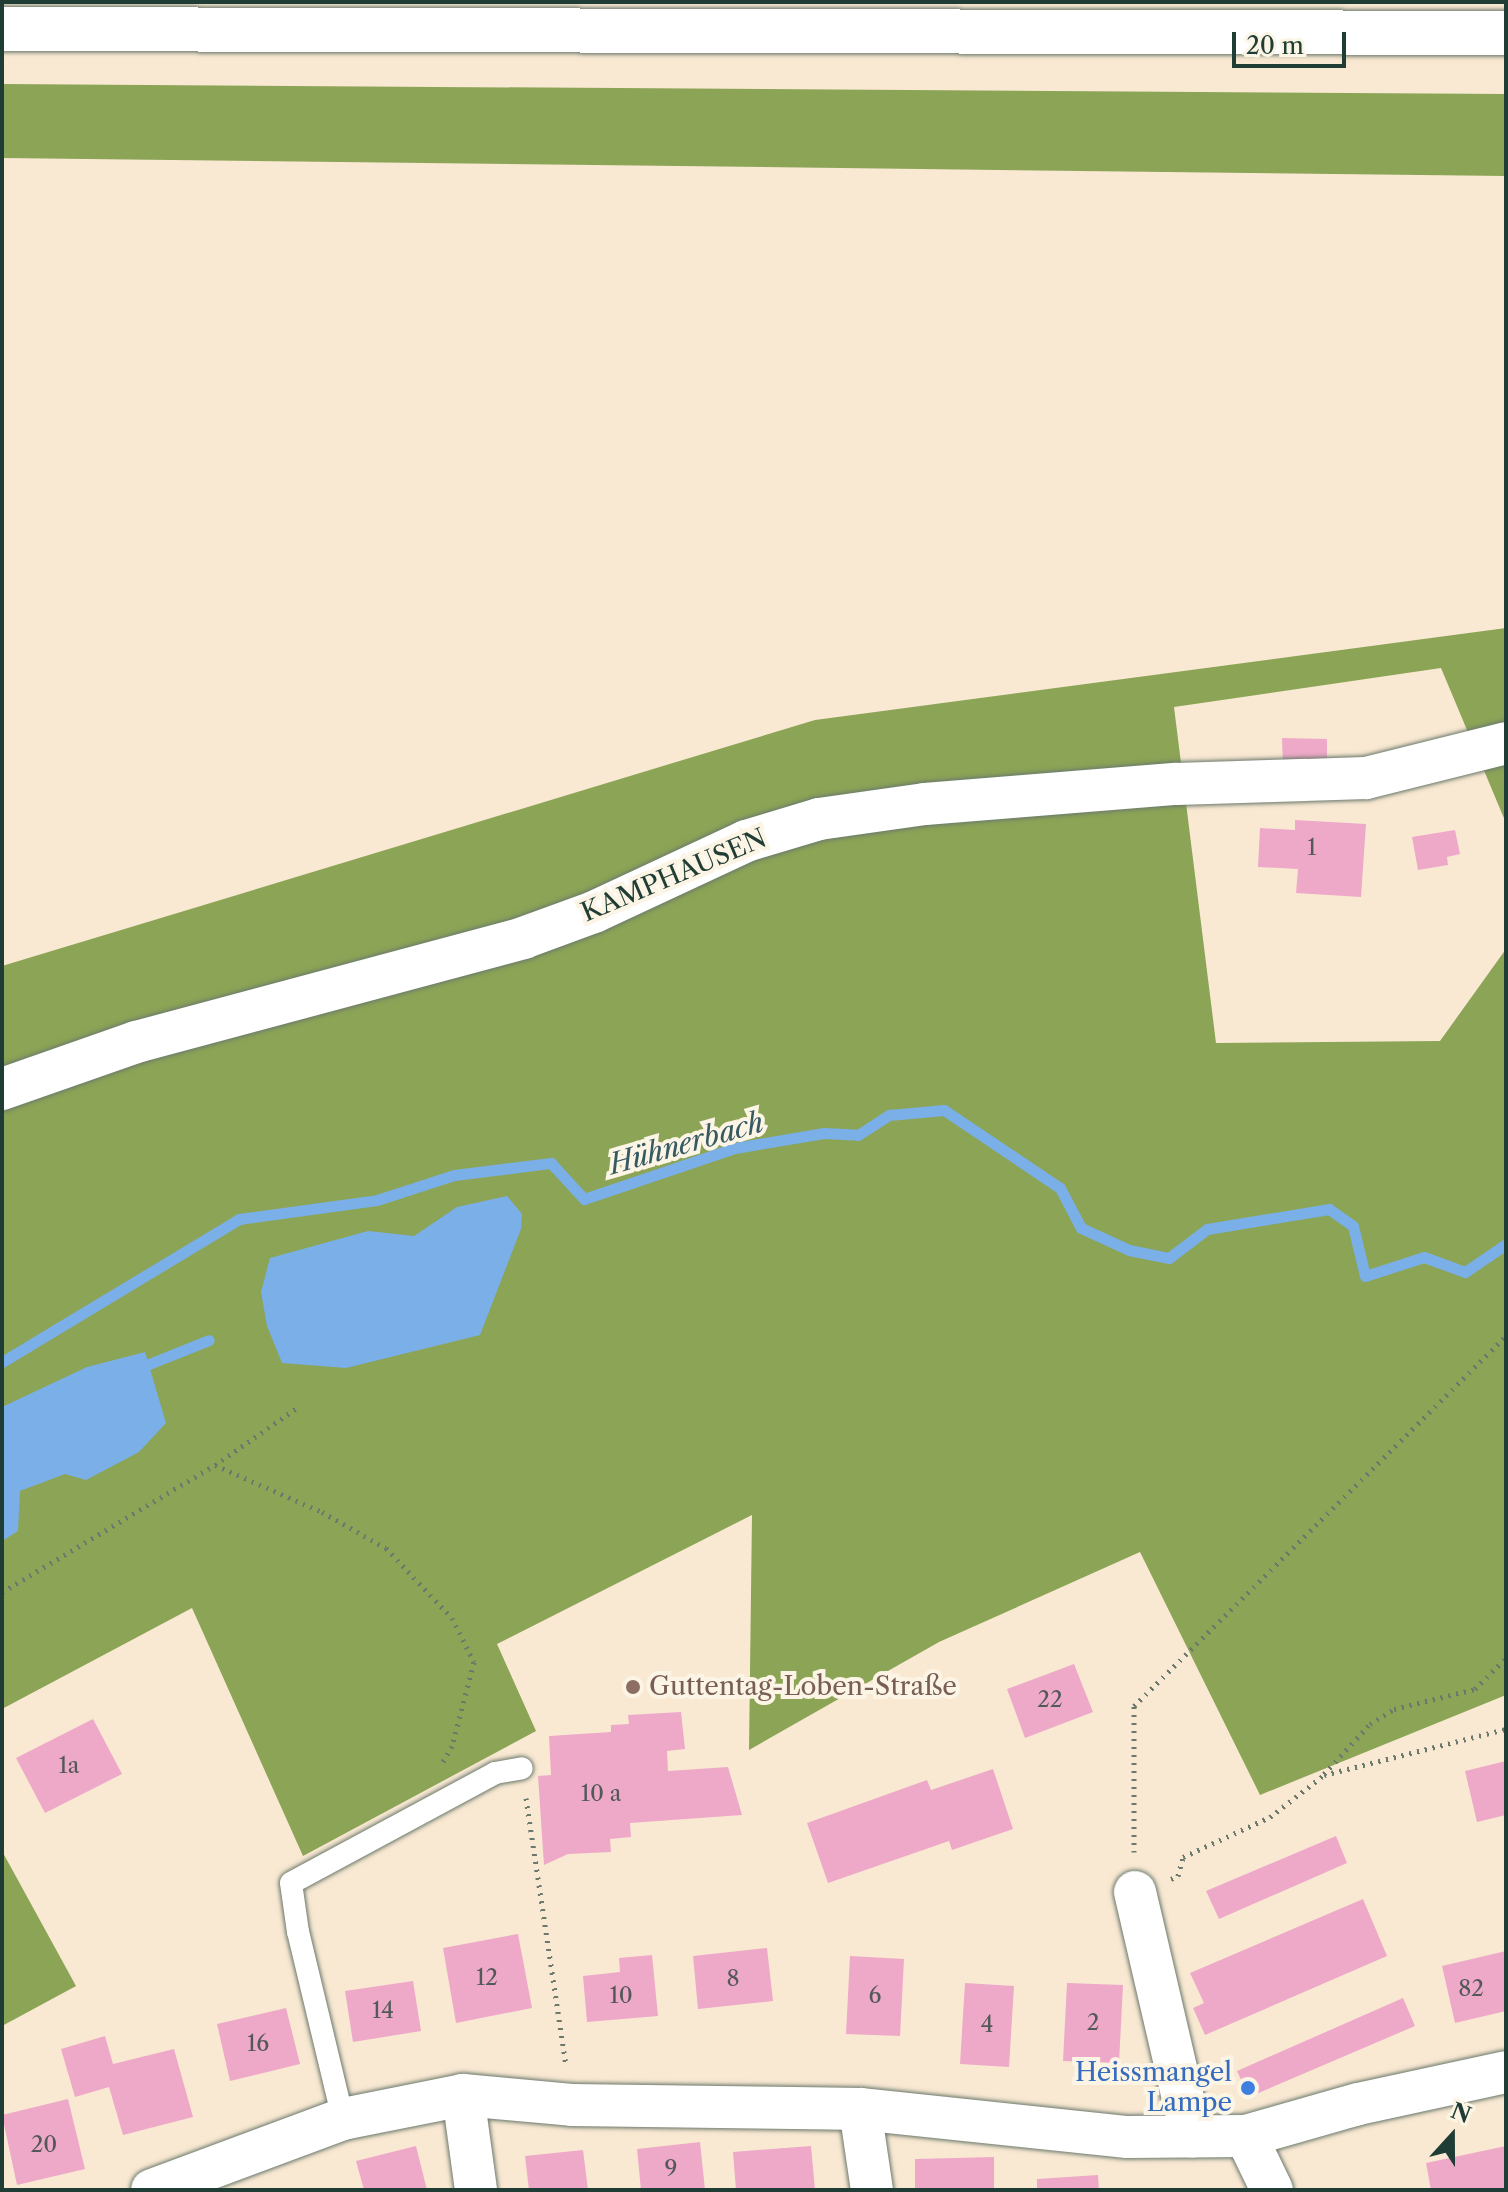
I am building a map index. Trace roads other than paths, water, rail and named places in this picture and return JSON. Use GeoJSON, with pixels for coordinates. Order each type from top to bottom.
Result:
{"type":"FeatureCollection","features":[{"type":"Feature","properties":{"kind":"highway"},"geometry":{"type":"LineString","coordinates":[[2,29],[1506,33]]}},
{"type":"Feature","properties":{"kind":"street","name":"KAMPHAUSEN"},"geometry":{"type":"LineString","coordinates":[[2,1089],[136,1042],[523,938],[594,912],[746,841],[819,819],[925,804],[1176,784],[1366,778],[1506,743]]}},
{"type":"Feature","properties":{"kind":"street"},"geometry":{"type":"LineString","coordinates":[[1135,1892],[1192,2136]]}},
{"type":"Feature","properties":{"kind":"street"},"geometry":{"type":"LineString","coordinates":[[152,2190],[343,2119],[463,2095],[572,2105],[860,2109],[1128,2137],[1246,2136],[1329,2111],[1506,2072]]}},
{"type":"Feature","properties":{"kind":"street"},"geometry":{"type":"LineString","coordinates":[[463,2095],[476,2190]]}},
{"type":"Feature","properties":{"kind":"street"},"geometry":{"type":"LineString","coordinates":[[860,2109],[872,2190]]}},
{"type":"Feature","properties":{"kind":"street"},"geometry":{"type":"LineString","coordinates":[[1246,2136],[1272,2190]]}},
{"type":"Feature","properties":{"kind":"lane"},"geometry":{"type":"LineString","coordinates":[[343,2119],[298,1932],[291,1883],[495,1773],[522,1768]]}},
{"type":"Feature","properties":{"kind":"water"},"geometry":{"type":"Polygon","coordinates":[[[507,1196],[522,1214],[521,1229],[480,1335],[346,1368],[282,1363],[267,1326],[261,1292],[270,1258],[368,1231],[414,1236],[457,1207],[507,1196]]]}},
{"type":"Feature","properties":{"kind":"water"},"geometry":{"type":"Polygon","coordinates":[[[145,1352],[166,1423],[139,1452],[86,1480],[65,1474],[20,1491],[18,1531],[2,1541],[2,1407],[87,1367],[145,1352]]]}},
{"type":"Feature","properties":{"kind":"waterway","name":"Hühnerbach"},"geometry":{"type":"LineString","coordinates":[[2,1362],[239,1219],[377,1200],[454,1175],[551,1163],[584,1199],[735,1148],[824,1133],[858,1135],[889,1115],[944,1110],[1060,1188],[1081,1228],[1129,1250],[1169,1258],[1207,1229],[1329,1209],[1353,1226],[1365,1276],[1424,1257],[1465,1272],[1506,1244]]}},
{"type":"Feature","properties":{"kind":"waterway"},"geometry":{"type":"LineString","coordinates":[[139,1368],[209,1340]]}},
{"type":"Feature","properties":{"kind":"place","name":"Guttentag-Loben-Straße"},"geometry":{"type":"Point","coordinates":[633,1687]}},
{"type":"Feature","properties":{"kind":"place","name":"Heissmangel Lampe"},"geometry":{"type":"Point","coordinates":[1248,2088]}}]}
